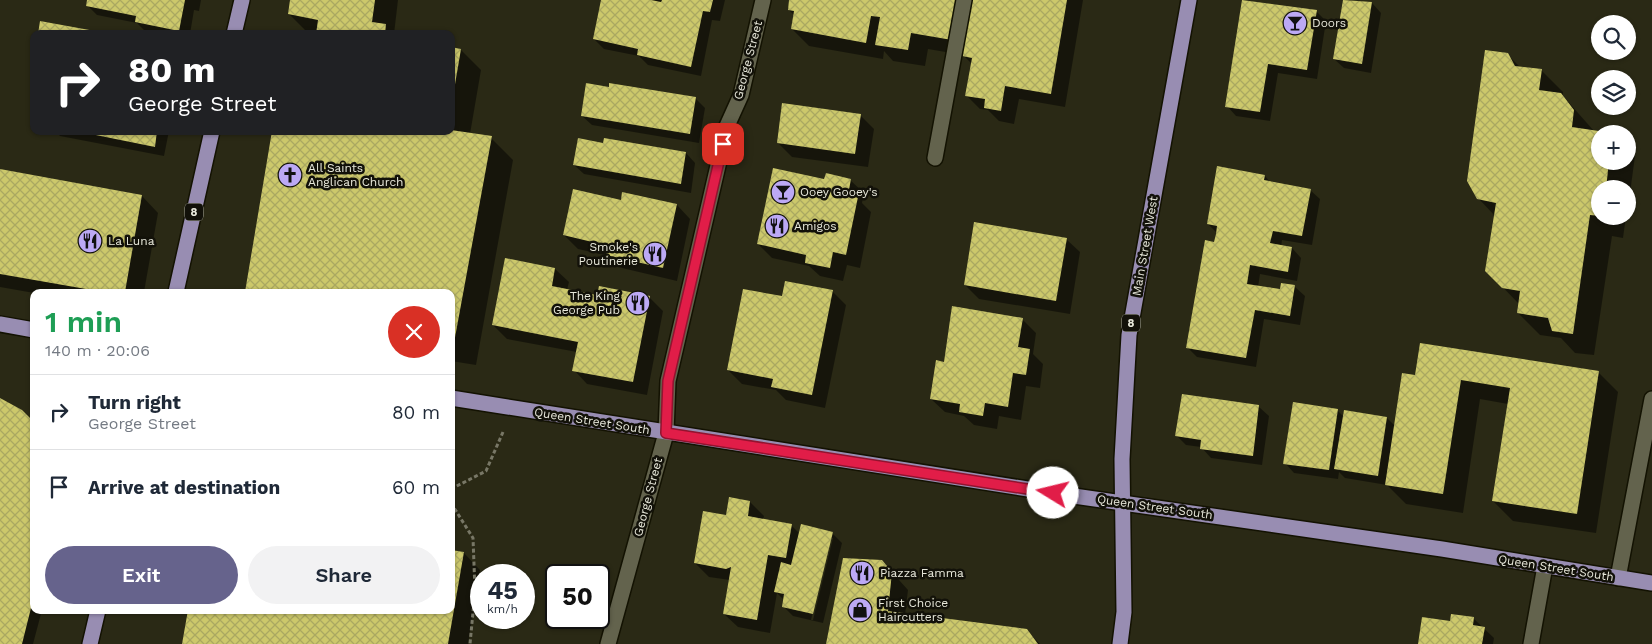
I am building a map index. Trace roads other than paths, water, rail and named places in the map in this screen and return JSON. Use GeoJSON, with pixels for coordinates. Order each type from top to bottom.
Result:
{"type":"FeatureCollection","features":[{"type":"Feature","properties":{"kind":"main road"},"geometry":{"type":"LineString","coordinates":[[235,30],[242,0]]}},
{"type":"Feature","properties":{"kind":"main road","name":"Main Street West"},"geometry":{"type":"LineString","coordinates":[[1120,644],[1124,612],[1122,459],[1129,335],[1189,0]]}},
{"type":"Feature","properties":{"kind":"main road","name":"8"},"geometry":{"type":"LineString","coordinates":[[177,289],[211,135]]}},
{"type":"Feature","properties":{"kind":"main road"},"geometry":{"type":"LineString","coordinates":[[0,324],[30,329]]}},
{"type":"Feature","properties":{"kind":"main road","name":"Queen Street South"},"geometry":{"type":"LineString","coordinates":[[455,399],[666,433],[1442,549],[1652,583]]}},
{"type":"Feature","properties":{"kind":"main road"},"geometry":{"type":"LineString","coordinates":[[90,644],[97,614]]}},
{"type":"Feature","properties":{"kind":"street","name":"George Street"},"geometry":{"type":"LineString","coordinates":[[608,644],[666,433],[668,381],[723,144],[740,95],[763,0]]}},
{"type":"Feature","properties":{"kind":"street"},"geometry":{"type":"LineString","coordinates":[[935,158],[964,0]]}},
{"type":"Feature","properties":{"kind":"street"},"geometry":{"type":"LineString","coordinates":[[1618,578],[1652,399]]}},
{"type":"Feature","properties":{"kind":"street"},"geometry":{"type":"LineString","coordinates":[[1531,644],[1545,566]]}},
{"type":"Feature","properties":{"kind":"place","name":"Doors"},"geometry":{"type":"Point","coordinates":[1295,23]}},
{"type":"Feature","properties":{"kind":"place","name":"All Saints Anglican Church"},"geometry":{"type":"Point","coordinates":[290,175]}},
{"type":"Feature","properties":{"kind":"place","name":"Ooey Gooey's"},"geometry":{"type":"Point","coordinates":[783,192]}},
{"type":"Feature","properties":{"kind":"place","name":"Amigos"},"geometry":{"type":"Point","coordinates":[777,226]}},
{"type":"Feature","properties":{"kind":"place","name":"La Luna"},"geometry":{"type":"Point","coordinates":[90,241]}},
{"type":"Feature","properties":{"kind":"place","name":"Smoke's Poutinerie"},"geometry":{"type":"Point","coordinates":[655,254]}},
{"type":"Feature","properties":{"kind":"place","name":"The King George Pub"},"geometry":{"type":"Point","coordinates":[638,303]}},
{"type":"Feature","properties":{"kind":"place","name":"Piazza Famma"},"geometry":{"type":"Point","coordinates":[862,573]}},
{"type":"Feature","properties":{"kind":"place","name":"First Choice Haircutters"},"geometry":{"type":"Point","coordinates":[860,610]}}]}
